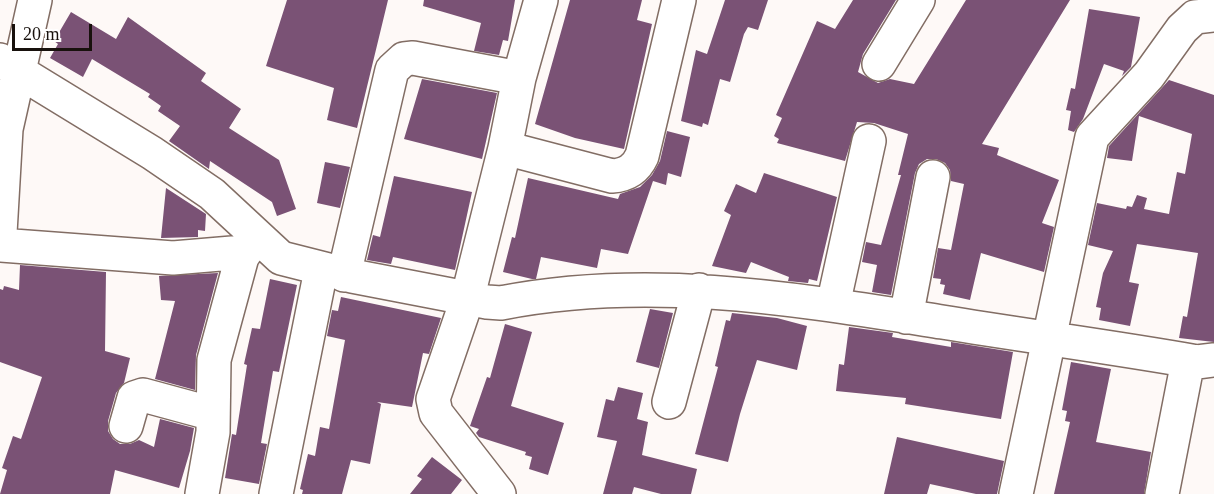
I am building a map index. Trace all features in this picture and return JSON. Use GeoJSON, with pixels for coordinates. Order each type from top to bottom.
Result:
{"type":"FeatureCollection","features":[{"type":"Feature","properties":{"kind":"street"},"geometry":{"type":"LineString","coordinates":[[0,233],[9,66],[35,0]]}},
{"type":"Feature","properties":{"kind":"street"},"geometry":{"type":"LineString","coordinates":[[499,494],[436,413],[433,403],[467,300],[505,148],[519,78],[541,0]]}},
{"type":"Feature","properties":{"kind":"street"},"geometry":{"type":"LineString","coordinates":[[505,148],[612,176],[622,175],[637,166],[642,156],[679,0]]}},
{"type":"Feature","properties":{"kind":"street"},"geometry":{"type":"LineString","coordinates":[[879,64],[918,0]]}},
{"type":"Feature","properties":{"kind":"street"},"geometry":{"type":"LineString","coordinates":[[1016,494],[1092,137],[1149,75],[1182,29],[1195,17],[1214,15]]}},
{"type":"Feature","properties":{"kind":"street"},"geometry":{"type":"LineString","coordinates":[[276,494],[333,272],[392,70],[404,59],[414,58],[519,78]]}},
{"type":"Feature","properties":{"kind":"street"},"geometry":{"type":"LineString","coordinates":[[9,66],[190,178],[212,194],[250,244],[281,258],[333,272],[467,300],[501,303],[592,290],[640,288],[699,290],[833,305],[1201,360],[1162,494]]}},
{"type":"Feature","properties":{"kind":"street"},"geometry":{"type":"LineString","coordinates":[[833,305],[869,141]]}},
{"type":"Feature","properties":{"kind":"street"},"geometry":{"type":"LineString","coordinates":[[906,317],[933,177]]}},
{"type":"Feature","properties":{"kind":"street"},"geometry":{"type":"LineString","coordinates":[[0,245],[173,258],[250,244]]}},
{"type":"Feature","properties":{"kind":"street"},"geometry":{"type":"LineString","coordinates":[[202,494],[213,414],[214,360],[250,244]]}},
{"type":"Feature","properties":{"kind":"street"},"geometry":{"type":"LineString","coordinates":[[669,402],[699,290]]}},
{"type":"Feature","properties":{"kind":"street"},"geometry":{"type":"LineString","coordinates":[[126,426],[134,398],[142,395],[213,414]]}},
{"type":"Feature","properties":{"kind":"building"},"geometry":{"type":"Polygon","coordinates":[[[287,0],[388,0],[357,128],[327,120],[334,88],[266,66],[287,0]]]}},
{"type":"Feature","properties":{"kind":"building"},"geometry":{"type":"Polygon","coordinates":[[[424,0],[515,0],[508,41],[503,40],[499,55],[474,51],[481,23],[423,6],[424,0]]]}},
{"type":"Feature","properties":{"kind":"building"},"geometry":{"type":"Polygon","coordinates":[[[570,0],[642,0],[637,20],[652,24],[624,149],[575,138],[535,124],[570,0]]]}},
{"type":"Feature","properties":{"kind":"building"},"geometry":{"type":"Polygon","coordinates":[[[725,0],[768,0],[758,30],[748,27],[744,34],[730,82],[720,79],[708,125],[703,123],[702,127],[681,121],[696,50],[707,54],[725,0]]]}},
{"type":"Feature","properties":{"kind":"building"},"geometry":{"type":"Polygon","coordinates":[[[853,0],[896,0],[863,54],[858,72],[878,83],[890,79],[914,84],[966,0],[1070,0],[982,144],[999,148],[997,155],[1059,180],[1042,223],[1054,227],[1044,272],[981,253],[970,300],[943,294],[945,285],[940,284],[941,279],[933,278],[938,248],[951,250],[964,184],[951,181],[950,170],[945,163],[936,159],[927,159],[919,164],[915,173],[891,295],[872,292],[877,265],[862,262],[866,242],[881,245],[901,175],[898,175],[908,134],[874,123],[857,122],[845,161],[777,143],[779,139],[774,136],[782,118],[776,115],[817,21],[835,29],[853,0]]]}},
{"type":"Feature","properties":{"kind":"building"},"geometry":{"type":"Polygon","coordinates":[[[1089,9],[1140,17],[1131,67],[1122,76],[1124,71],[1104,64],[1083,119],[1074,132],[1068,130],[1071,111],[1066,110],[1071,88],[1075,89],[1089,9]]]}},
{"type":"Feature","properties":{"kind":"building"},"geometry":{"type":"Polygon","coordinates":[[[71,12],[116,39],[128,17],[206,73],[201,81],[241,109],[229,128],[279,160],[296,209],[277,216],[272,202],[210,161],[209,169],[169,141],[180,126],[158,111],[161,106],[148,97],[150,94],[92,59],[83,77],[50,58],[58,44],[54,41],[71,12]]]}},
{"type":"Feature","properties":{"kind":"building"},"geometry":{"type":"Polygon","coordinates":[[[422,79],[497,93],[482,159],[404,139],[422,79]]]}},
{"type":"Feature","properties":{"kind":"building"},"geometry":{"type":"Polygon","coordinates":[[[1169,80],[1214,95],[1214,342],[1179,338],[1183,316],[1187,317],[1198,253],[1137,244],[1129,282],[1139,284],[1130,326],[1099,320],[1101,308],[1096,307],[1103,273],[1113,251],[1088,245],[1097,203],[1126,209],[1127,206],[1132,207],[1137,195],[1147,198],[1144,209],[1169,214],[1177,172],[1185,174],[1192,134],[1139,116],[1132,161],[1107,158],[1109,146],[1169,80]]]}},
{"type":"Feature","properties":{"kind":"building"},"geometry":{"type":"Polygon","coordinates":[[[667,131],[690,137],[681,177],[668,173],[666,185],[653,181],[628,254],[601,249],[597,268],[541,257],[536,279],[503,272],[512,237],[515,238],[528,178],[618,199],[620,194],[640,187],[652,175],[660,161],[667,131]]]}},
{"type":"Feature","properties":{"kind":"building"},"geometry":{"type":"Polygon","coordinates":[[[325,162],[350,167],[340,208],[317,203],[325,162]]]}},
{"type":"Feature","properties":{"kind":"building"},"geometry":{"type":"Polygon","coordinates":[[[764,173],[837,197],[817,281],[809,279],[808,283],[788,281],[789,277],[751,262],[746,273],[712,266],[731,215],[724,211],[736,184],[756,193],[764,173]]]}},
{"type":"Feature","properties":{"kind":"building"},"geometry":{"type":"Polygon","coordinates":[[[394,176],[472,192],[455,270],[393,257],[391,264],[367,260],[373,235],[380,237],[394,176]]]}},
{"type":"Feature","properties":{"kind":"building"},"geometry":{"type":"Polygon","coordinates":[[[166,188],[206,214],[205,231],[198,230],[198,237],[161,238],[166,188]]]}},
{"type":"Feature","properties":{"kind":"building"},"geometry":{"type":"Polygon","coordinates":[[[20,265],[106,272],[105,351],[130,358],[124,383],[116,393],[108,421],[108,431],[120,444],[130,444],[139,440],[154,447],[160,419],[194,428],[179,488],[115,470],[110,494],[0,494],[7,470],[2,468],[13,436],[21,439],[42,377],[0,362],[0,289],[3,290],[4,286],[19,290],[20,265]]]}},
{"type":"Feature","properties":{"kind":"building"},"geometry":{"type":"Polygon","coordinates":[[[218,273],[196,355],[195,390],[155,379],[175,301],[161,300],[159,276],[218,273]]]}},
{"type":"Feature","properties":{"kind":"building"},"geometry":{"type":"Polygon","coordinates":[[[270,279],[297,285],[279,372],[273,371],[261,443],[267,444],[259,484],[225,478],[232,434],[236,435],[247,365],[244,364],[252,328],[260,329],[270,279]]]}},
{"type":"Feature","properties":{"kind":"building"},"geometry":{"type":"Polygon","coordinates":[[[341,297],[441,318],[429,354],[423,353],[412,407],[377,402],[381,404],[370,464],[351,460],[342,494],[302,494],[303,490],[300,489],[308,454],[315,456],[320,427],[329,429],[345,340],[327,336],[332,310],[338,311],[341,297]]]}},
{"type":"Feature","properties":{"kind":"building"},"geometry":{"type":"Polygon","coordinates":[[[650,309],[673,313],[659,368],[636,362],[650,309]]]}},
{"type":"Feature","properties":{"kind":"building"},"geometry":{"type":"Polygon","coordinates":[[[732,313],[777,318],[807,326],[797,370],[757,360],[728,462],[695,454],[718,367],[715,366],[726,320],[730,321],[732,313]]]}},
{"type":"Feature","properties":{"kind":"building"},"geometry":{"type":"Polygon","coordinates":[[[505,324],[532,332],[511,406],[564,423],[548,475],[529,469],[532,457],[525,455],[526,452],[479,437],[476,433],[479,429],[470,426],[487,377],[490,378],[505,324]]]}},
{"type":"Feature","properties":{"kind":"building"},"geometry":{"type":"Polygon","coordinates":[[[849,327],[893,333],[892,337],[951,347],[951,342],[1013,352],[1001,419],[905,404],[906,398],[836,391],[839,364],[844,365],[849,327]]]}},
{"type":"Feature","properties":{"kind":"building"},"geometry":{"type":"Polygon","coordinates":[[[1071,362],[1111,369],[1096,442],[1151,452],[1144,494],[1054,494],[1070,422],[1065,421],[1067,411],[1062,410],[1071,362]]]}},
{"type":"Feature","properties":{"kind":"building"},"geometry":{"type":"Polygon","coordinates":[[[618,387],[643,393],[637,419],[648,422],[642,455],[697,469],[691,494],[661,494],[634,487],[632,494],[603,494],[617,441],[597,437],[606,399],[614,401],[618,387]]]}},
{"type":"Feature","properties":{"kind":"building"},"geometry":{"type":"Polygon","coordinates":[[[897,437],[1004,461],[997,494],[976,494],[930,484],[927,494],[884,494],[897,437]]]}},
{"type":"Feature","properties":{"kind":"building"},"geometry":{"type":"Polygon","coordinates":[[[432,457],[462,480],[451,494],[410,494],[422,479],[417,476],[432,457]]]}}]}
